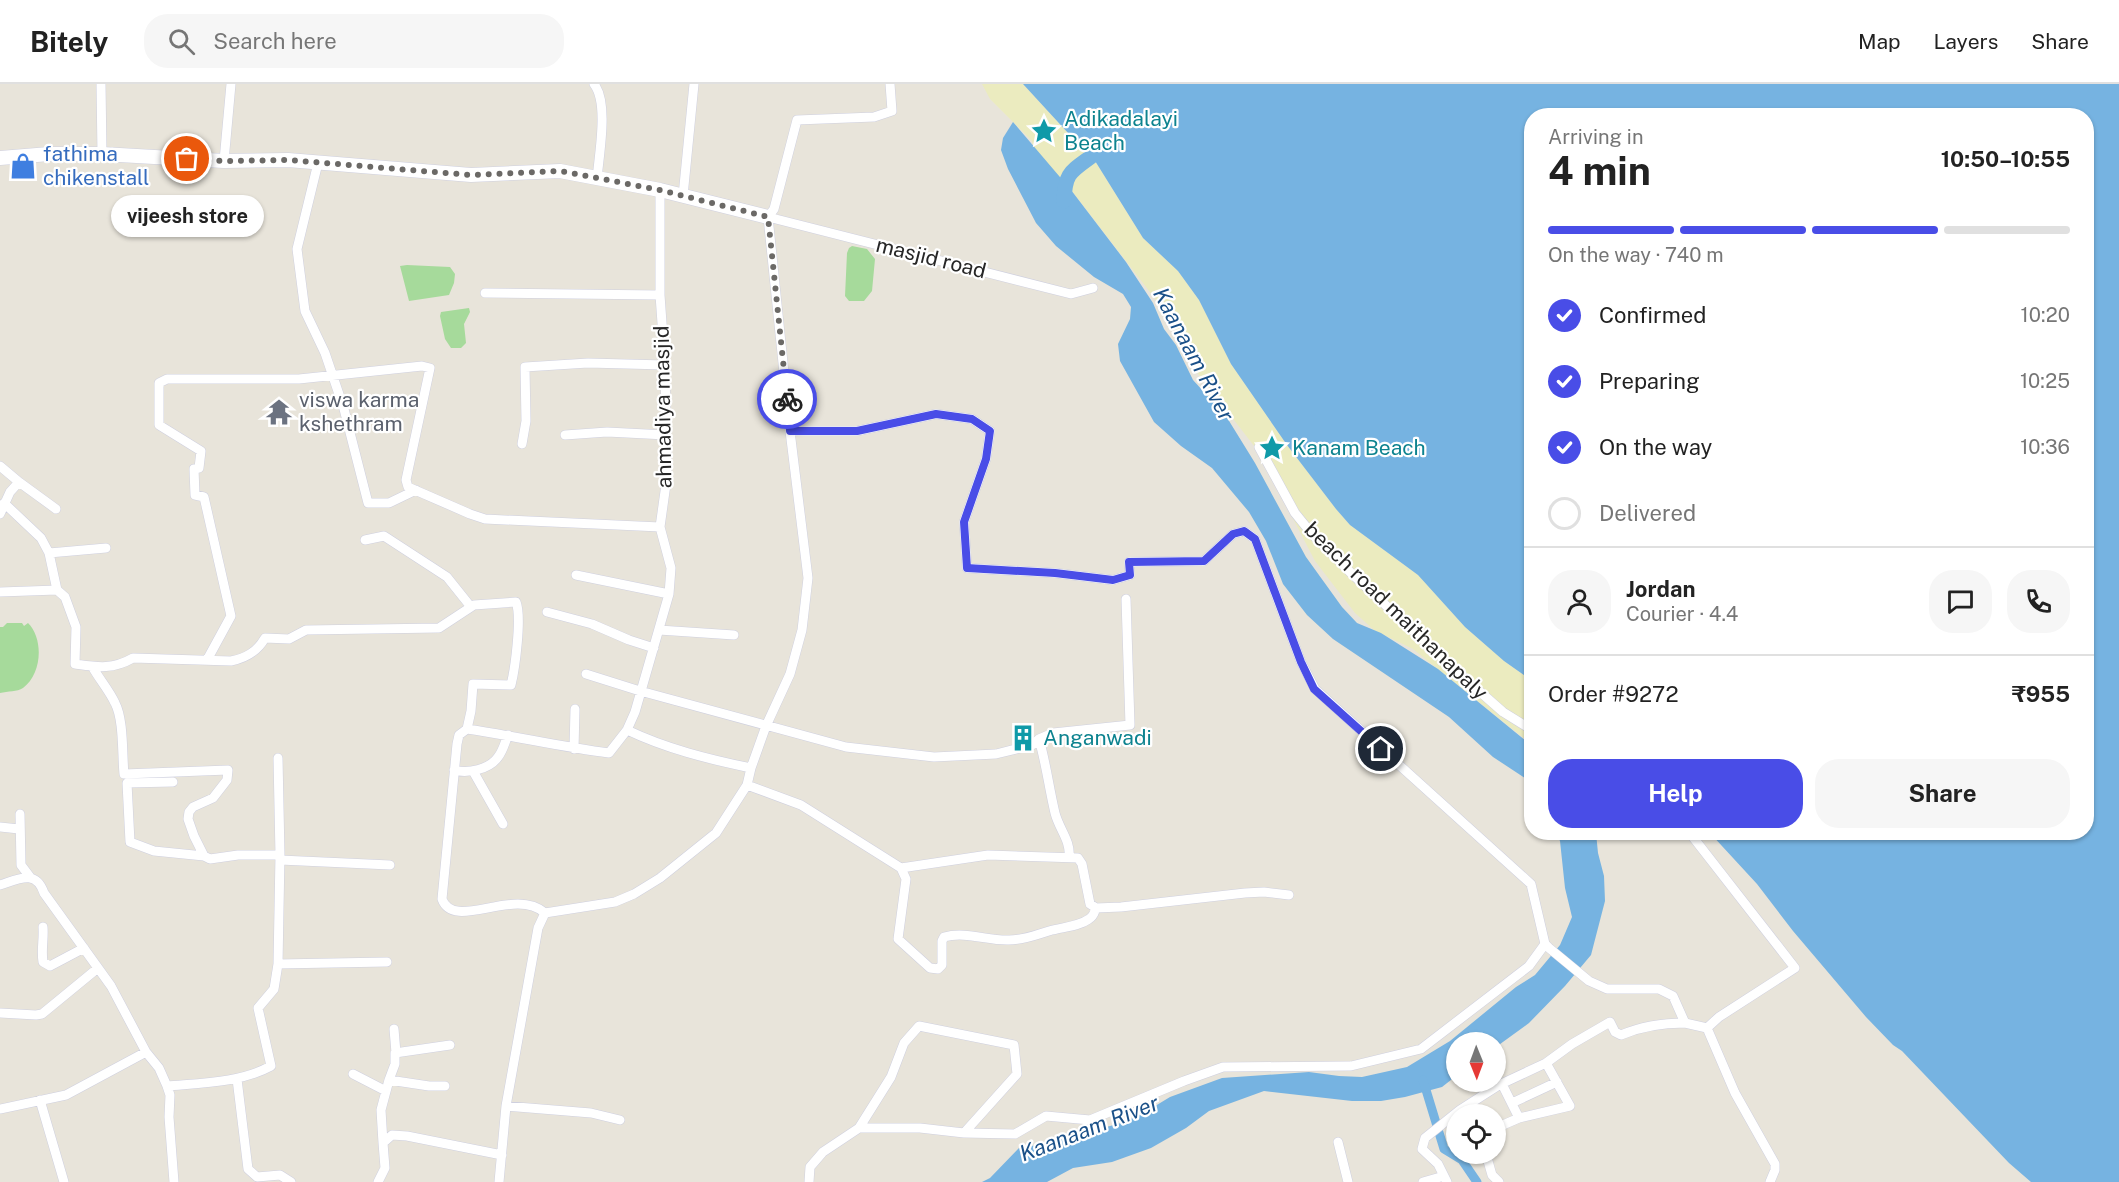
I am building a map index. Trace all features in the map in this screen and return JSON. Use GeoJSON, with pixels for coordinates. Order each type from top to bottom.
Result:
{"type":"FeatureCollection","features":[{"type":"Feature","properties":{"kind":"street"},"geometry":{"type":"LineString","coordinates":[[101,84],[102,154]]}},
{"type":"Feature","properties":{"kind":"street"},"geometry":{"type":"LineString","coordinates":[[224,161],[231,84]]}},
{"type":"Feature","properties":{"kind":"street"},"geometry":{"type":"LineString","coordinates":[[594,84],[599,91],[602,107],[597,179]]}},
{"type":"Feature","properties":{"kind":"street"},"geometry":{"type":"LineString","coordinates":[[4,503],[41,538],[49,553],[57,590],[65,597],[76,627],[75,664],[120,665],[133,658],[231,661],[244,658],[257,650],[265,638],[289,639],[306,630],[439,628],[471,607],[513,602],[518,606],[518,614],[511,686],[473,684],[467,729],[459,735],[442,899],[445,907],[453,912],[468,912],[525,903],[545,913],[615,902],[634,894],[660,878],[717,833],[747,785],[766,726],[790,674],[802,630],[808,578],[768,217],[774,209],[797,120],[874,117],[892,111],[890,84]]}},
{"type":"Feature","properties":{"kind":"street"},"geometry":{"type":"LineString","coordinates":[[684,196],[693,87]]}},
{"type":"Feature","properties":{"kind":"street"},"geometry":{"type":"LineString","coordinates":[[0,158],[49,154],[102,154],[224,161],[288,160],[471,175],[560,171],[660,190],[768,217]]}},
{"type":"Feature","properties":{"kind":"street"},"geometry":{"type":"LineString","coordinates":[[318,163],[297,249],[305,311],[326,353],[362,474],[368,503],[389,503],[416,490]]}},
{"type":"Feature","properties":{"kind":"street","name":"ahmadiya masjid"},"geometry":{"type":"LineString","coordinates":[[467,729],[574,749],[609,753],[627,730],[635,712],[669,594],[671,568],[660,527],[667,477],[665,365],[660,295],[660,190]]}},
{"type":"Feature","properties":{"kind":"street","name":"masjid road"},"geometry":{"type":"LineString","coordinates":[[768,217],[1071,294],[1093,288]]}},
{"type":"Feature","properties":{"kind":"street"},"geometry":{"type":"LineString","coordinates":[[485,293],[660,295]]}},
{"type":"Feature","properties":{"kind":"street"},"geometry":{"type":"LineString","coordinates":[[522,444],[526,421],[525,367],[588,363],[665,365]]}},
{"type":"Feature","properties":{"kind":"street"},"geometry":{"type":"LineString","coordinates":[[207,660],[231,616],[204,496],[195,495],[194,469],[199,468],[201,451],[159,425],[159,383],[167,379],[299,379],[422,366],[430,368],[406,480],[408,487],[485,519],[660,527]]}},
{"type":"Feature","properties":{"kind":"street"},"geometry":{"type":"LineString","coordinates":[[790,431],[857,431],[936,414],[972,419],[990,431],[986,459],[964,522],[967,568],[1055,573],[1113,580],[1130,575],[1129,562],[1204,561],[1233,534],[1244,531],[1255,539],[1301,662],[1314,689],[1531,884],[1547,946],[1588,981],[1607,989],[1659,989],[1673,996],[1685,1023]]}},
{"type":"Feature","properties":{"kind":"street"},"geometry":{"type":"LineString","coordinates":[[565,435],[607,432],[666,435]]}},
{"type":"Feature","properties":{"kind":"street","name":"beach road maithanapaly"},"geometry":{"type":"LineString","coordinates":[[1259,447],[1295,513],[1312,534],[1469,682],[1503,712],[1524,725]]}},
{"type":"Feature","properties":{"kind":"street"},"geometry":{"type":"LineString","coordinates":[[0,466],[56,509]]}},
{"type":"Feature","properties":{"kind":"street"},"geometry":{"type":"LineString","coordinates":[[0,514],[4,503],[19,482]]}},
{"type":"Feature","properties":{"kind":"street"},"geometry":{"type":"LineString","coordinates":[[365,540],[384,536],[447,577],[471,607]]}},
{"type":"Feature","properties":{"kind":"street"},"geometry":{"type":"LineString","coordinates":[[49,553],[106,548]]}},
{"type":"Feature","properties":{"kind":"street"},"geometry":{"type":"LineString","coordinates":[[576,575],[669,594]]}},
{"type":"Feature","properties":{"kind":"street"},"geometry":{"type":"LineString","coordinates":[[0,592],[57,590]]}},
{"type":"Feature","properties":{"kind":"street"},"geometry":{"type":"LineString","coordinates":[[586,674],[846,747],[934,757],[996,754],[1032,745],[1053,733],[1130,725],[1126,599]]}},
{"type":"Feature","properties":{"kind":"street"},"geometry":{"type":"LineString","coordinates":[[547,612],[592,624],[628,640],[654,648]]}},
{"type":"Feature","properties":{"kind":"street"},"geometry":{"type":"LineString","coordinates":[[659,630],[735,635]]}},
{"type":"Feature","properties":{"kind":"street"},"geometry":{"type":"LineString","coordinates":[[92,666],[116,703],[121,720],[130,842],[154,851],[204,856],[210,859],[238,855],[390,865]]}},
{"type":"Feature","properties":{"kind":"street"},"geometry":{"type":"LineString","coordinates":[[574,749],[575,709]]}},
{"type":"Feature","properties":{"kind":"street"},"geometry":{"type":"LineString","coordinates":[[627,730],[649,741],[694,756],[751,768]]}},
{"type":"Feature","properties":{"kind":"street"},"geometry":{"type":"LineString","coordinates":[[454,770],[465,773],[473,771],[498,758],[508,735]]}},
{"type":"Feature","properties":{"kind":"street"},"geometry":{"type":"LineString","coordinates":[[1039,739],[1047,766],[1055,815],[1070,848],[1069,857]]}},
{"type":"Feature","properties":{"kind":"street"},"geometry":{"type":"LineString","coordinates":[[167,1086],[237,1079],[259,1073],[271,1066],[258,1008],[274,989],[278,964],[280,857],[278,758]]}},
{"type":"Feature","properties":{"kind":"street"},"geometry":{"type":"LineString","coordinates":[[125,778],[228,770],[227,780],[213,798],[189,812],[194,836],[204,856]]}},
{"type":"Feature","properties":{"kind":"street"},"geometry":{"type":"LineString","coordinates":[[473,771],[503,824]]}},
{"type":"Feature","properties":{"kind":"street"},"geometry":{"type":"LineString","coordinates":[[125,778],[173,782]]}},
{"type":"Feature","properties":{"kind":"street"},"geometry":{"type":"LineString","coordinates":[[747,785],[801,805],[901,868],[906,879],[898,939],[930,968],[938,969],[942,965],[942,941],[951,935],[983,936],[1007,940],[1031,938],[1087,921],[1093,917],[1096,908]]}},
{"type":"Feature","properties":{"kind":"street"},"geometry":{"type":"LineString","coordinates":[[20,814],[21,865],[30,877]]}},
{"type":"Feature","properties":{"kind":"street"},"geometry":{"type":"LineString","coordinates":[[0,827],[19,829]]}},
{"type":"Feature","properties":{"kind":"street"},"geometry":{"type":"LineString","coordinates":[[1695,840],[1795,968],[1719,1017],[1707,1028]]}},
{"type":"Feature","properties":{"kind":"street"},"geometry":{"type":"LineString","coordinates":[[901,868],[988,855],[1078,858],[1082,864],[1090,904],[1096,908],[1245,893],[1264,892],[1289,895]]}},
{"type":"Feature","properties":{"kind":"street"},"geometry":{"type":"LineString","coordinates":[[0,885],[30,877],[36,879],[111,986],[146,1052],[159,1068],[170,1095],[169,1116],[174,1182]]}},
{"type":"Feature","properties":{"kind":"street"},"geometry":{"type":"LineString","coordinates":[[499,1182],[506,1106],[538,928],[545,913]]}},
{"type":"Feature","properties":{"kind":"street"},"geometry":{"type":"LineString","coordinates":[[43,927],[44,938],[41,948],[44,962],[50,966],[84,948]]}},
{"type":"Feature","properties":{"kind":"street"},"geometry":{"type":"LineString","coordinates":[[859,1128],[920,1128],[1015,1134],[1046,1116],[1090,1120],[1223,1067],[1351,1066],[1420,1049],[1529,966],[1547,946]]}},
{"type":"Feature","properties":{"kind":"street"},"geometry":{"type":"LineString","coordinates":[[278,964],[387,962]]}},
{"type":"Feature","properties":{"kind":"street"},"geometry":{"type":"LineString","coordinates":[[0,1013],[42,1014],[98,968]]}},
{"type":"Feature","properties":{"kind":"street"},"geometry":{"type":"LineString","coordinates":[[1506,1082],[1546,1064],[1572,1044],[1610,1022],[1615,1032],[1621,1035],[1637,1028],[1664,1023],[1685,1023],[1707,1028]]}},
{"type":"Feature","properties":{"kind":"street"},"geometry":{"type":"LineString","coordinates":[[809,1182],[810,1167],[823,1152],[859,1128],[891,1077],[904,1043],[919,1026],[1014,1045],[1017,1074],[964,1132]]}},
{"type":"Feature","properties":{"kind":"street"},"geometry":{"type":"LineString","coordinates":[[1707,1028],[1735,1093],[1775,1164],[1770,1182]]}},
{"type":"Feature","properties":{"kind":"street"},"geometry":{"type":"LineString","coordinates":[[378,1182],[385,1168],[381,1110],[395,1064],[394,1029]]}},
{"type":"Feature","properties":{"kind":"street"},"geometry":{"type":"LineString","coordinates":[[396,1053],[450,1045]]}},
{"type":"Feature","properties":{"kind":"street"},"geometry":{"type":"LineString","coordinates":[[0,1109],[66,1095],[146,1052]]}},
{"type":"Feature","properties":{"kind":"street"},"geometry":{"type":"LineString","coordinates":[[1506,1124],[1520,1118],[1570,1106],[1546,1064]]}},
{"type":"Feature","properties":{"kind":"street"},"geometry":{"type":"LineString","coordinates":[[353,1074],[386,1091]]}},
{"type":"Feature","properties":{"kind":"street"},"geometry":{"type":"LineString","coordinates":[[237,1079],[248,1169],[257,1177],[280,1175],[291,1182]]}},
{"type":"Feature","properties":{"kind":"street"},"geometry":{"type":"LineString","coordinates":[[389,1080],[445,1086]]}},
{"type":"Feature","properties":{"kind":"street"},"geometry":{"type":"LineString","coordinates":[[1512,1103],[1557,1082]]}},
{"type":"Feature","properties":{"kind":"street"},"geometry":{"type":"LineString","coordinates":[[1475,1104],[1491,1092]]}},
{"type":"Feature","properties":{"kind":"street"},"geometry":{"type":"LineString","coordinates":[[1506,1092],[1520,1118]]}},
{"type":"Feature","properties":{"kind":"street"},"geometry":{"type":"LineString","coordinates":[[40,1100],[64,1182]]}},
{"type":"Feature","properties":{"kind":"street"},"geometry":{"type":"LineString","coordinates":[[506,1106],[591,1113],[620,1120]]}},
{"type":"Feature","properties":{"kind":"street"},"geometry":{"type":"LineString","coordinates":[[1423,1182],[1445,1179],[1437,1164],[1422,1149],[1425,1138],[1446,1121]]}},
{"type":"Feature","properties":{"kind":"street"},"geometry":{"type":"LineString","coordinates":[[383,1143],[392,1135],[407,1136],[502,1155]]}},
{"type":"Feature","properties":{"kind":"street"},"geometry":{"type":"LineString","coordinates":[[1338,1142],[1348,1182]]}},
{"type":"Feature","properties":{"kind":"street"},"geometry":{"type":"LineString","coordinates":[[1489,1164],[1492,1175],[1499,1182]]}},
{"type":"Feature","properties":{"kind":"green space"},"geometry":{"type":"Polygon","coordinates":[[[852,246],[867,249],[875,259],[872,291],[864,301],[849,301],[845,296],[847,253],[852,246]]]}},
{"type":"Feature","properties":{"kind":"green space"},"geometry":{"type":"Polygon","coordinates":[[[400,266],[450,267],[455,274],[449,295],[409,301],[400,266]]]}},
{"type":"Feature","properties":{"kind":"green space"},"geometry":{"type":"Polygon","coordinates":[[[469,308],[470,312],[464,324],[466,343],[461,348],[451,348],[445,339],[441,312],[469,308]]]}},
{"type":"Feature","properties":{"kind":"green space"},"geometry":{"type":"Polygon","coordinates":[[[7,623],[22,623],[24,626],[28,623],[37,638],[39,656],[34,674],[23,688],[0,693],[0,627],[7,623]]]}},
{"type":"Feature","properties":{"kind":"sand","name":"Kanam Beach"},"geometry":{"type":"Polygon","coordinates":[[[982,84],[1023,84],[1092,156],[1143,238],[1178,271],[1199,300],[1231,364],[1287,445],[1336,509],[1350,525],[1418,575],[1465,627],[1524,675],[1524,738],[1413,649],[1374,630],[1355,613],[1315,561],[1258,451],[1192,366],[1173,322],[1065,182],[1036,164],[1032,141],[990,99],[982,84]]]}},
{"type":"Feature","properties":{"kind":"water"},"geometry":{"type":"Polygon","coordinates":[[[1023,84],[2119,84],[2119,1182],[2031,1182],[2009,1163],[1902,1051],[1893,1045],[1866,1017],[1793,931],[1757,884],[1716,840],[2094,840],[2094,108],[1524,108],[1524,675],[1465,627],[1418,575],[1350,525],[1336,509],[1287,445],[1231,364],[1199,300],[1178,271],[1143,238],[1092,156],[1023,84]]]}},
{"type":"Feature","properties":{"kind":"water"},"geometry":{"type":"Polygon","coordinates":[[[1013,122],[1071,190],[1126,262],[1153,303],[1164,329],[1176,345],[1193,380],[1226,416],[1255,463],[1306,557],[1342,607],[1357,623],[1381,633],[1438,669],[1524,739],[1524,777],[1493,757],[1449,717],[1333,639],[1307,615],[1283,584],[1266,541],[1249,512],[1212,468],[1181,446],[1154,422],[1120,361],[1118,344],[1130,319],[1131,307],[1123,294],[1094,277],[1056,246],[1036,223],[1008,169],[1001,150],[1003,138],[1013,122]]]}},
{"type":"Feature","properties":{"kind":"water"},"geometry":{"type":"Polygon","coordinates":[[[1560,840],[1597,840],[1604,876],[1605,901],[1591,955],[1529,1023],[1506,1040],[1506,1032],[1461,1032],[1516,987],[1535,975],[1560,945],[1572,917],[1565,888],[1560,840]]]}},
{"type":"Feature","properties":{"kind":"water"},"geometry":{"type":"Polygon","coordinates":[[[1446,1043],[1446,1084],[1442,1087],[1381,1101],[1352,1101],[1264,1091],[1209,1111],[1186,1128],[1151,1148],[1112,1162],[1073,1168],[1047,1182],[982,1182],[990,1178],[1019,1148],[1044,1144],[1121,1123],[1142,1114],[1170,1097],[1222,1078],[1309,1072],[1362,1077],[1407,1067],[1446,1043]]]}},
{"type":"Feature","properties":{"kind":"waterway","name":"Kaanaam River"},"geometry":{"type":"LineString","coordinates":[[1064,201],[1067,179],[1070,174],[1092,156]]}},
{"type":"Feature","properties":{"kind":"waterway"},"geometry":{"type":"LineString","coordinates":[[1423,1080],[1444,1149],[1462,1160],[1477,1182]]}},
{"type":"Feature","properties":{"kind":"way so far"},"geometry":{"type":"LineString","coordinates":[[187,159],[288,160],[471,175],[560,171],[660,190],[768,217],[787,399]]}},
{"type":"Feature","properties":{"kind":"place","name":"Adikadalayi Beach"},"geometry":{"type":"Point","coordinates":[1044,131]}},
{"type":"Feature","properties":{"kind":"place","name":"vijeesh store"},"geometry":{"type":"Point","coordinates":[187,159]}},
{"type":"Feature","properties":{"kind":"place","name":"fathima chikenstall"},"geometry":{"type":"Point","coordinates":[23,166]}},
{"type":"Feature","properties":{"kind":"place","name":"viswa karma kshethram"},"geometry":{"type":"Point","coordinates":[279,412]}},
{"type":"Feature","properties":{"kind":"place","name":"Kanam Beach"},"geometry":{"type":"Point","coordinates":[1272,448]}},
{"type":"Feature","properties":{"kind":"place","name":"Anganwadi"},"geometry":{"type":"Point","coordinates":[1023,738]}},
{"type":"Feature","properties":{"kind":"route"},"geometry":{"type":"LineString","coordinates":[[787,399],[790,431],[857,431],[936,414],[972,419],[990,431],[986,459],[964,522],[967,568],[1055,573],[1113,580],[1130,575],[1129,562],[1204,561],[1233,534],[1244,531],[1255,539],[1301,662],[1314,689],[1381,749]]}}]}
